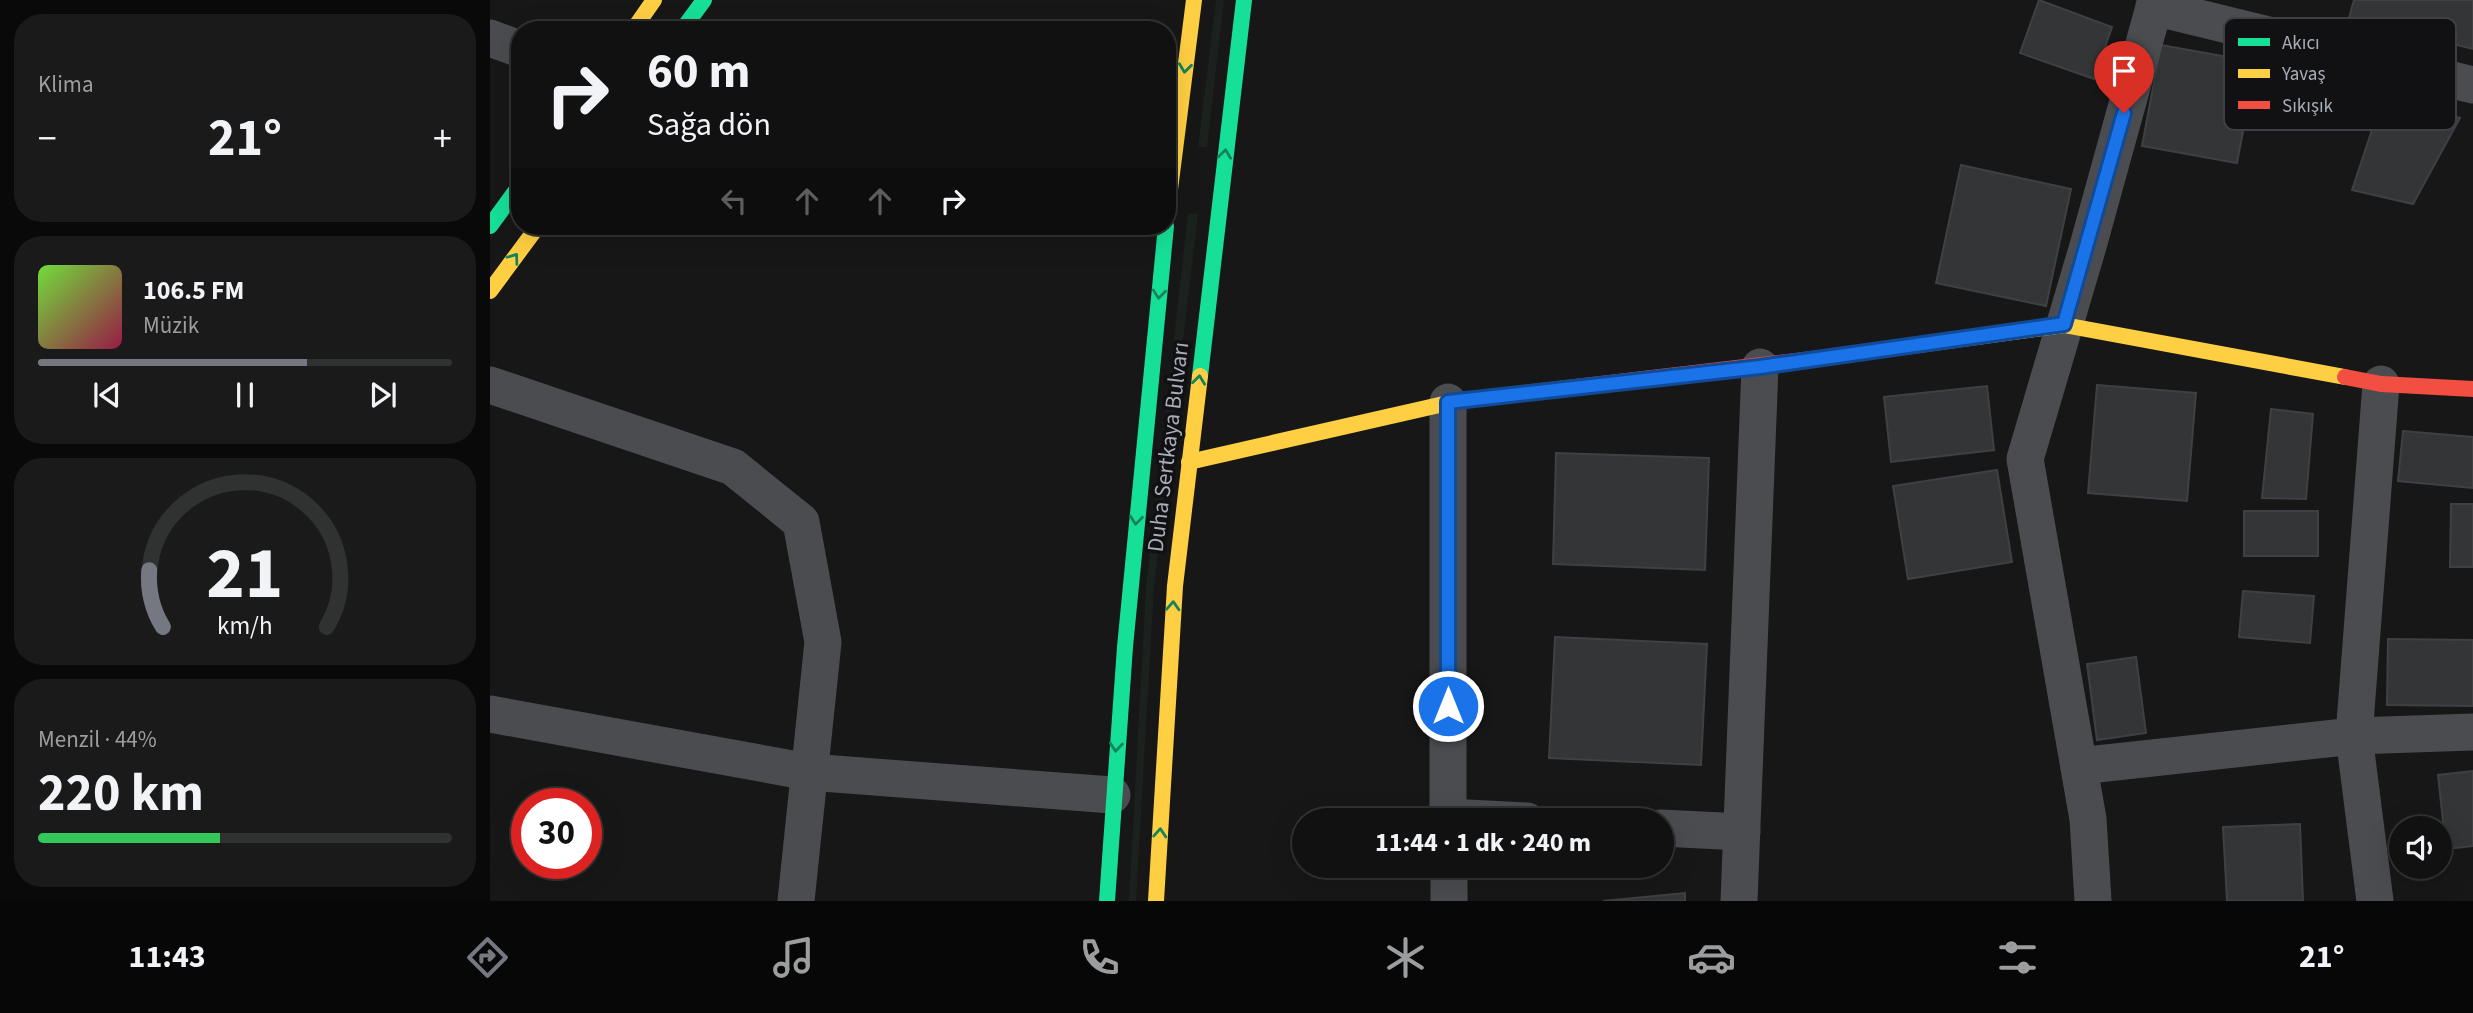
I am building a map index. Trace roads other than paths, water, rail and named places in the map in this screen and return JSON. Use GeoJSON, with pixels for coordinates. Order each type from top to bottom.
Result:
{"type":"FeatureCollection","features":[{"type":"Feature","properties":{"kind":"main road"},"geometry":{"type":"LineString","coordinates":[[639,21],[654,0]]}},
{"type":"Feature","properties":{"kind":"main road"},"geometry":{"type":"LineString","coordinates":[[689,21],[704,0]]}},
{"type":"Feature","properties":{"kind":"main road"},"geometry":{"type":"LineString","coordinates":[[1176,157],[1194,0]]}},
{"type":"Feature","properties":{"kind":"main road","name":"Duha Sertkaya Bulvarı"},"geometry":{"type":"LineString","coordinates":[[1156,901],[1175,586],[1215,185],[1244,0]]}},
{"type":"Feature","properties":{"kind":"main road"},"geometry":{"type":"LineString","coordinates":[[490,226],[511,197]]}},
{"type":"Feature","properties":{"kind":"main road"},"geometry":{"type":"LineString","coordinates":[[490,291],[531,235]]}},
{"type":"Feature","properties":{"kind":"main road","name":"Duha Sertkaya Bulvarı"},"geometry":{"type":"LineString","coordinates":[[1107,901],[1112,795],[1131,569],[1165,235]]}},
{"type":"Feature","properties":{"kind":"main road"},"geometry":{"type":"LineString","coordinates":[[1189,462],[1448,402],[1760,367],[2064,324],[2381,384],[2473,389]]}},
{"type":"Feature","properties":{"kind":"street"},"geometry":{"type":"LineString","coordinates":[[2093,901],[2088,819],[2025,459],[2155,4],[2224,22]]}},
{"type":"Feature","properties":{"kind":"street"},"geometry":{"type":"LineString","coordinates":[[490,38],[511,45]]}},
{"type":"Feature","properties":{"kind":"street"},"geometry":{"type":"LineString","coordinates":[[2456,81],[2473,85]]}},
{"type":"Feature","properties":{"kind":"street"},"geometry":{"type":"LineString","coordinates":[[1739,901],[1760,367]]}},
{"type":"Feature","properties":{"kind":"street"},"geometry":{"type":"LineString","coordinates":[[2375,901],[2354,736],[2381,384]]}},
{"type":"Feature","properties":{"kind":"street"},"geometry":{"type":"LineString","coordinates":[[490,385],[733,467],[801,522],[823,642],[796,901]]}},
{"type":"Feature","properties":{"kind":"street"},"geometry":{"type":"LineString","coordinates":[[1448,402],[1448,808]]}},
{"type":"Feature","properties":{"kind":"street"},"geometry":{"type":"LineString","coordinates":[[490,714],[809,772],[1112,795]]}},
{"type":"Feature","properties":{"kind":"street"},"geometry":{"type":"LineString","coordinates":[[2079,766],[2354,736],[2473,733]]}},
{"type":"Feature","properties":{"kind":"street"},"geometry":{"type":"LineString","coordinates":[[1674,829],[1742,832]]}},
{"type":"Feature","properties":{"kind":"street"},"geometry":{"type":"LineString","coordinates":[[1449,878],[1450,901]]}}]}
